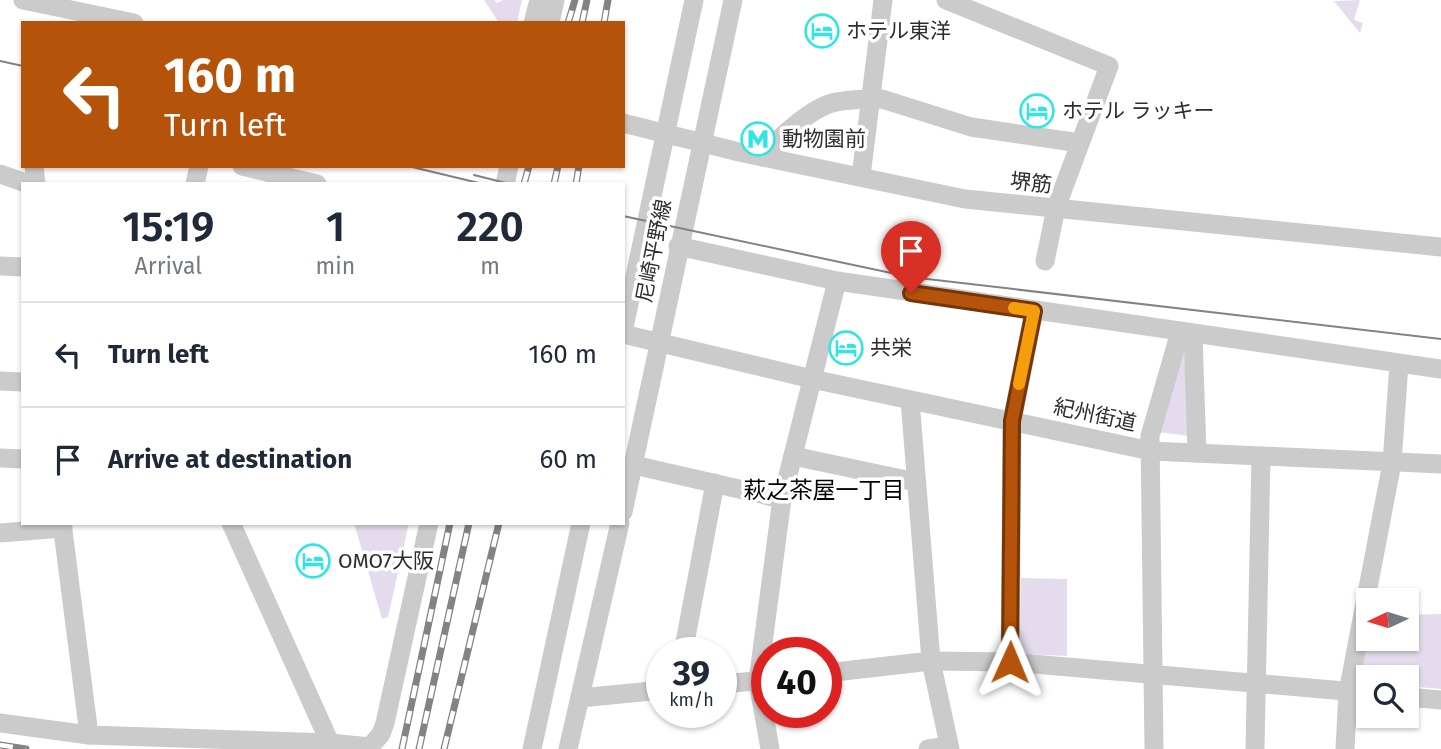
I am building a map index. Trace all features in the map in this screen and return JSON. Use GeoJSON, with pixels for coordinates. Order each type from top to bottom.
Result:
{"type":"FeatureCollection","features":[{"type":"Feature","properties":{"kind":"street"},"geometry":{"type":"LineString","coordinates":[[23,0],[56,15],[88,7],[128,21]]}},
{"type":"Feature","properties":{"kind":"street"},"geometry":{"type":"LineString","coordinates":[[534,21],[539,0]]}},
{"type":"Feature","properties":{"kind":"street"},"geometry":{"type":"LineString","coordinates":[[550,21],[555,0]]}},
{"type":"Feature","properties":{"kind":"street","name":"尼崎平野線"},"geometry":{"type":"LineString","coordinates":[[625,323],[694,0]]}},
{"type":"Feature","properties":{"kind":"street","name":"尼崎平野線"},"geometry":{"type":"LineString","coordinates":[[625,503],[700,143],[733,0]]}},
{"type":"Feature","properties":{"kind":"street"},"geometry":{"type":"LineString","coordinates":[[862,176],[883,0]]}},
{"type":"Feature","properties":{"kind":"street"},"geometry":{"type":"LineString","coordinates":[[946,0],[1109,66],[1056,208],[1045,261]]}},
{"type":"Feature","properties":{"kind":"street"},"geometry":{"type":"LineString","coordinates":[[762,157],[778,138],[830,103],[870,99],[882,99],[971,127],[1080,143]]}},
{"type":"Feature","properties":{"kind":"street","name":"堺筋"},"geometry":{"type":"LineString","coordinates":[[625,124],[762,157],[965,199],[1441,247]]}},
{"type":"Feature","properties":{"kind":"street"},"geometry":{"type":"LineString","coordinates":[[250,168],[309,182]]}},
{"type":"Feature","properties":{"kind":"street"},"geometry":{"type":"LineString","coordinates":[[0,174],[23,182]]}},
{"type":"Feature","properties":{"kind":"street"},"geometry":{"type":"LineString","coordinates":[[678,246],[837,281],[1441,369]]}},
{"type":"Feature","properties":{"kind":"street"},"geometry":{"type":"LineString","coordinates":[[0,266],[21,267]]}},
{"type":"Feature","properties":{"kind":"street"},"geometry":{"type":"LineString","coordinates":[[767,637],[782,499],[837,281]]}},
{"type":"Feature","properties":{"kind":"street"},"geometry":{"type":"LineString","coordinates":[[1010,662],[1012,421],[1034,311]]}},
{"type":"Feature","properties":{"kind":"street"},"geometry":{"type":"LineString","coordinates":[[1154,749],[1150,436],[1187,333]]}},
{"type":"Feature","properties":{"kind":"street"},"geometry":{"type":"LineString","coordinates":[[1187,333],[1197,453]]}},
{"type":"Feature","properties":{"kind":"street","name":"紀州街道"},"geometry":{"type":"LineString","coordinates":[[625,334],[812,379],[1151,451],[1441,464]]}},
{"type":"Feature","properties":{"kind":"street"},"geometry":{"type":"LineString","coordinates":[[1345,749],[1348,692],[1392,463],[1399,364]]}},
{"type":"Feature","properties":{"kind":"street"},"geometry":{"type":"LineString","coordinates":[[0,381],[21,382]]}},
{"type":"Feature","properties":{"kind":"street"},"geometry":{"type":"LineString","coordinates":[[909,400],[931,661],[950,748],[928,749]]}},
{"type":"Feature","properties":{"kind":"street"},"geometry":{"type":"LineString","coordinates":[[793,456],[916,482]]}},
{"type":"Feature","properties":{"kind":"street"},"geometry":{"type":"LineString","coordinates":[[1255,749],[1261,456]]}},
{"type":"Feature","properties":{"kind":"street"},"geometry":{"type":"LineString","coordinates":[[0,458],[21,459]]}},
{"type":"Feature","properties":{"kind":"street"},"geometry":{"type":"LineString","coordinates":[[634,465],[782,499]]}},
{"type":"Feature","properties":{"kind":"street"},"geometry":{"type":"LineString","coordinates":[[686,637],[715,484]]}},
{"type":"Feature","properties":{"kind":"street"},"geometry":{"type":"LineString","coordinates":[[0,533],[62,525],[89,735]]}},
{"type":"Feature","properties":{"kind":"street"},"geometry":{"type":"LineString","coordinates":[[232,525],[330,743]]}},
{"type":"Feature","properties":{"kind":"street"},"geometry":{"type":"LineString","coordinates":[[0,723],[185,744],[330,743],[370,748],[382,734],[385,723],[429,525]]}},
{"type":"Feature","properties":{"kind":"street"},"geometry":{"type":"LineString","coordinates":[[531,749],[581,525]]}},
{"type":"Feature","properties":{"kind":"street"},"geometry":{"type":"LineString","coordinates":[[568,749],[620,525]]}},
{"type":"Feature","properties":{"kind":"street"},"geometry":{"type":"LineString","coordinates":[[842,671],[931,661],[1010,662],[1356,692]]}},
{"type":"Feature","properties":{"kind":"street"},"geometry":{"type":"LineString","coordinates":[[580,698],[646,692]]}},
{"type":"Feature","properties":{"kind":"street"},"geometry":{"type":"LineString","coordinates":[[1419,698],[1441,700]]}},
{"type":"Feature","properties":{"kind":"street"},"geometry":{"type":"LineString","coordinates":[[768,728],[770,749]]}},
{"type":"Feature","properties":{"kind":"shaded area"},"geometry":{"type":"Polygon","coordinates":[[[484,0],[494,0],[497,3],[503,0],[522,0],[517,21],[498,21],[484,0]]]}},
{"type":"Feature","properties":{"kind":"shaded area"},"geometry":{"type":"Polygon","coordinates":[[[1360,0],[1354,20],[1363,23],[1360,33],[1334,1],[1360,0]]]}},
{"type":"Feature","properties":{"kind":"shaded area"},"geometry":{"type":"Polygon","coordinates":[[[1184,352],[1189,436],[1158,432],[1184,352]]]}},
{"type":"Feature","properties":{"kind":"shaded area"},"geometry":{"type":"Polygon","coordinates":[[[355,525],[409,525],[388,617],[382,619],[355,525]]]}},
{"type":"Feature","properties":{"kind":"shaded area"},"geometry":{"type":"Polygon","coordinates":[[[1021,578],[1067,579],[1067,656],[1025,654],[1019,647],[1021,578]]]}},
{"type":"Feature","properties":{"kind":"shaded area"},"geometry":{"type":"Polygon","coordinates":[[[1441,614],[1441,689],[1419,687],[1419,665],[1362,665],[1365,651],[1419,651],[1419,615],[1441,614]]]}},
{"type":"Feature","properties":{"kind":"tram line"},"geometry":{"type":"LineString","coordinates":[[0,61],[21,66]]}},
{"type":"Feature","properties":{"kind":"tram line"},"geometry":{"type":"LineString","coordinates":[[416,168],[475,182]]}},
{"type":"Feature","properties":{"kind":"tram line"},"geometry":{"type":"LineString","coordinates":[[474,175],[502,182]]}},
{"type":"Feature","properties":{"kind":"tram line"},"geometry":{"type":"LineString","coordinates":[[625,216],[910,277],[1441,339]]}},
{"type":"Feature","properties":{"kind":"railway"},"geometry":{"type":"LineString","coordinates":[[569,21],[575,0]]}},
{"type":"Feature","properties":{"kind":"railway"},"geometry":{"type":"LineString","coordinates":[[582,21],[587,0]]}},
{"type":"Feature","properties":{"kind":"railway"},"geometry":{"type":"LineString","coordinates":[[604,21],[608,0]]}},
{"type":"Feature","properties":{"kind":"railway"},"geometry":{"type":"LineString","coordinates":[[525,182],[528,168]]}},
{"type":"Feature","properties":{"kind":"railway"},"geometry":{"type":"LineString","coordinates":[[554,182],[558,168]]}},
{"type":"Feature","properties":{"kind":"railway"},"geometry":{"type":"LineString","coordinates":[[576,182],[579,168]]}},
{"type":"Feature","properties":{"kind":"railway"},"geometry":{"type":"LineString","coordinates":[[402,749],[450,525]]}},
{"type":"Feature","properties":{"kind":"railway"},"geometry":{"type":"LineString","coordinates":[[419,749],[469,525]]}},
{"type":"Feature","properties":{"kind":"railway"},"geometry":{"type":"LineString","coordinates":[[444,749],[499,525]]}},
{"type":"Feature","properties":{"kind":"railway"},"geometry":{"type":"LineString","coordinates":[[0,745],[26,749]]}},
{"type":"Feature","properties":{"kind":"slow traffic"},"geometry":{"type":"LineString","coordinates":[[1014,308],[1034,311],[1019,384]]}},
{"type":"Feature","properties":{"kind":"place","name":"ホテル東洋"},"geometry":{"type":"Point","coordinates":[822,31]}},
{"type":"Feature","properties":{"kind":"place","name":"ホテル ラッキー"},"geometry":{"type":"Point","coordinates":[1037,111]}},
{"type":"Feature","properties":{"kind":"place","name":"動物園前"},"geometry":{"type":"Point","coordinates":[758,139]}},
{"type":"Feature","properties":{"kind":"place","name":"共栄"},"geometry":{"type":"Point","coordinates":[846,348]}},
{"type":"Feature","properties":{"kind":"place","name":"OMO7大阪"},"geometry":{"type":"Point","coordinates":[313,561]}},
{"type":"Feature","properties":{"kind":"district","name":"萩之茶屋一丁目"},"geometry":{"type":"Point","coordinates":[824,490]}},
{"type":"Feature","properties":{"kind":"route"},"geometry":{"type":"LineString","coordinates":[[911,293],[1034,311],[1012,421],[1010,662]]}}]}
